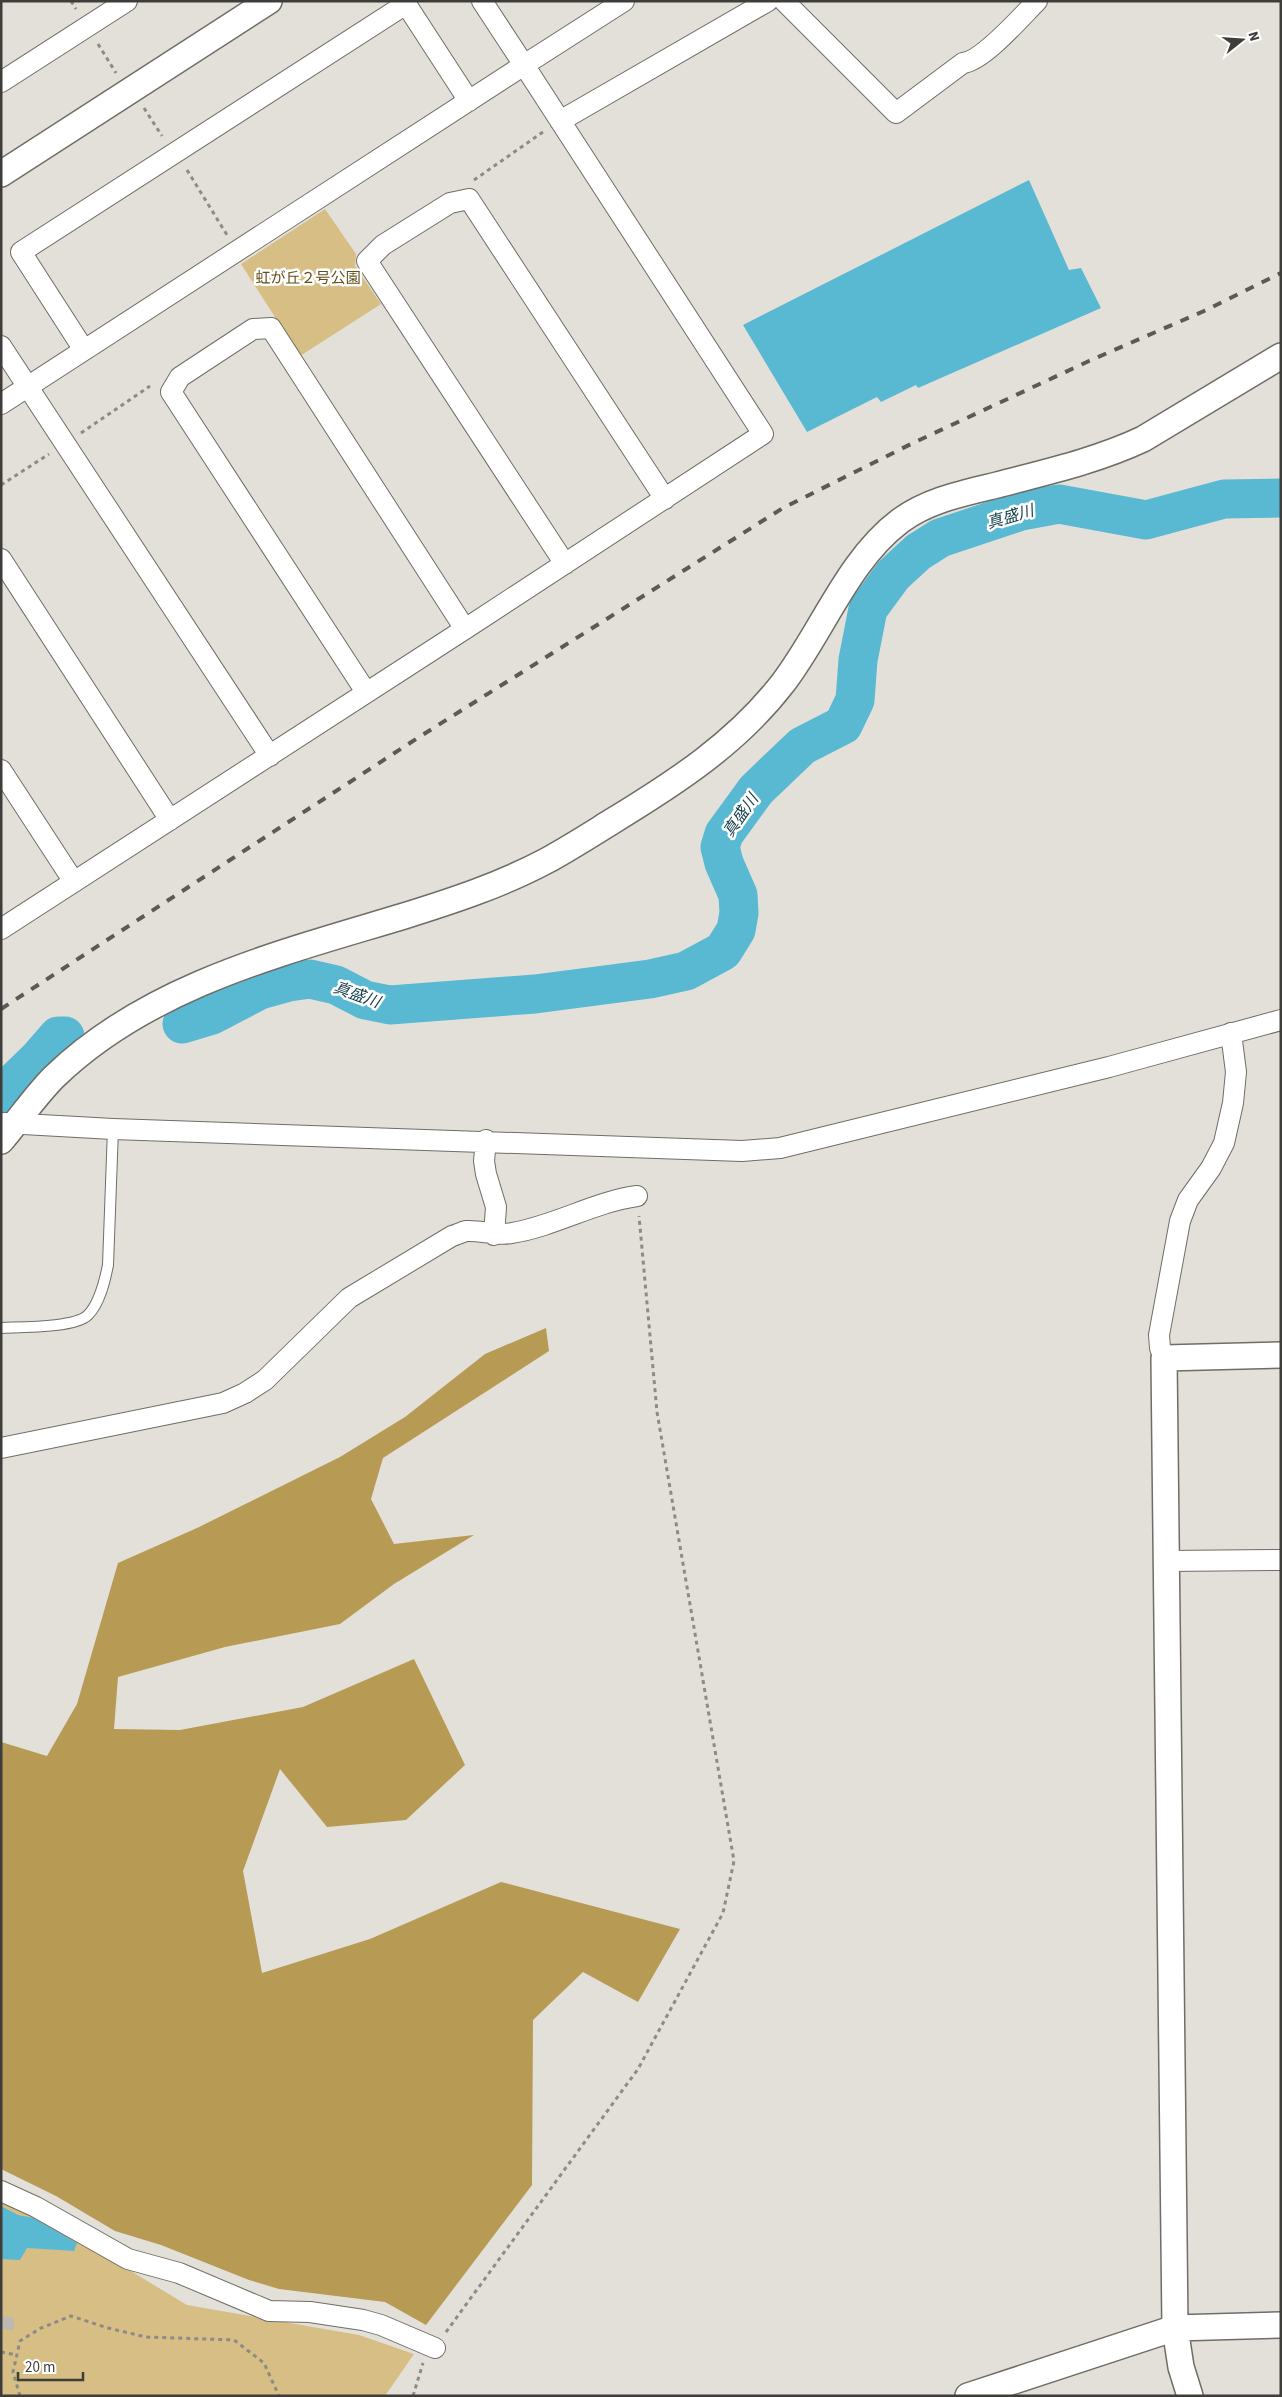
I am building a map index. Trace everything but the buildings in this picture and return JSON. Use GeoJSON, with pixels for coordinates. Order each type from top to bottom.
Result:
{"type":"FeatureCollection","features":[{"type":"Feature","properties":{"kind":"street"},"geometry":{"type":"LineString","coordinates":[[1,82],[127,1]]}},
{"type":"Feature","properties":{"kind":"street"},"geometry":{"type":"LineString","coordinates":[[1,174],[269,1]]}},
{"type":"Feature","properties":{"kind":"street"},"geometry":{"type":"LineString","coordinates":[[1,929],[366,692],[465,630],[763,434],[482,1]]}},
{"type":"Feature","properties":{"kind":"street"},"geometry":{"type":"LineString","coordinates":[[1,404],[624,1]]}},
{"type":"Feature","properties":{"kind":"street"},"geometry":{"type":"LineString","coordinates":[[560,121],[768,1]]}},
{"type":"Feature","properties":{"kind":"street"},"geometry":{"type":"LineString","coordinates":[[784,1],[896,113],[963,63],[970,62],[993,45],[1037,1]]}},
{"type":"Feature","properties":{"kind":"street"},"geometry":{"type":"LineString","coordinates":[[84,350],[21,252],[406,4],[469,101]]}},
{"type":"Feature","properties":{"kind":"street"},"geometry":{"type":"LineString","coordinates":[[565,564],[367,261],[383,245],[450,203],[469,199],[665,499]]}},
{"type":"Feature","properties":{"kind":"street"},"geometry":{"type":"LineString","coordinates":[[366,692],[171,392],[180,377],[253,329],[271,328],[465,630]]}},
{"type":"Feature","properties":{"kind":"street"},"geometry":{"type":"LineString","coordinates":[[1,346],[270,756]]}},
{"type":"Feature","properties":{"kind":"street"},"geometry":{"type":"LineString","coordinates":[[6,1129],[53,1078],[90,1047],[113,1030],[188,988],[274,956],[441,904],[498,883],[547,861],[655,795],[728,742],[755,716],[784,681],[829,609],[864,558],[898,522],[913,512],[956,495],[1061,468],[1125,447],[1142,439],[1281,356]]}},
{"type":"Feature","properties":{"kind":"street"},"geometry":{"type":"LineString","coordinates":[[1,559],[170,820]]}},
{"type":"Feature","properties":{"kind":"street"},"geometry":{"type":"LineString","coordinates":[[1,770],[74,882]]}},
{"type":"Feature","properties":{"kind":"street"},"geometry":{"type":"LineString","coordinates":[[6,1129],[113,1129],[486,1140],[742,1151],[780,1148],[1109,1067],[1281,1020]]}},
{"type":"Feature","properties":{"kind":"street"},"geometry":{"type":"LineString","coordinates":[[1190,2396],[1181,2367],[1175,2328],[1164,1358],[1160,1348],[1159,1335],[1180,1221],[1188,1200],[1219,1153],[1233,1103],[1236,1072],[1231,1033]]}},
{"type":"Feature","properties":{"kind":"street"},"geometry":{"type":"LineString","coordinates":[[486,1140],[484,1161],[496,1207],[494,1235]]}},
{"type":"Feature","properties":{"kind":"street"},"geometry":{"type":"LineString","coordinates":[[1,1448],[223,1403],[265,1380],[349,1298],[452,1236],[466,1231],[494,1235],[511,1234],[535,1228],[617,1199],[637,1196]]}},
{"type":"Feature","properties":{"kind":"street"},"geometry":{"type":"LineString","coordinates":[[1164,1358],[1281,1355]]}},
{"type":"Feature","properties":{"kind":"street"},"geometry":{"type":"LineString","coordinates":[[1166,1560],[1281,1560]]}},
{"type":"Feature","properties":{"kind":"street"},"geometry":{"type":"LineString","coordinates":[[1,2191],[36,2207],[128,2259],[179,2273],[269,2311],[310,2312],[363,2320],[382,2325],[435,2348]]}},
{"type":"Feature","properties":{"kind":"street"},"geometry":{"type":"LineString","coordinates":[[968,2396],[1175,2328],[1281,2325]]}},
{"type":"Feature","properties":{"kind":"lane"},"geometry":{"type":"LineString","coordinates":[[1,1328],[66,1323],[87,1317],[93,1309],[105,1279],[108,1265],[113,1129]]}},
{"type":"Feature","properties":{"kind":"path"},"geometry":{"type":"LineString","coordinates":[[97,42],[120,79]]}},
{"type":"Feature","properties":{"kind":"path"},"geometry":{"type":"LineString","coordinates":[[141,104],[164,140]]}},
{"type":"Feature","properties":{"kind":"path"},"geometry":{"type":"LineString","coordinates":[[472,181],[560,121]]}},
{"type":"Feature","properties":{"kind":"path"},"geometry":{"type":"LineString","coordinates":[[186,168],[237,250]]}},
{"type":"Feature","properties":{"kind":"path"},"geometry":{"type":"LineString","coordinates":[[1,485],[153,384]]}},
{"type":"Feature","properties":{"kind":"path"},"geometry":{"type":"LineString","coordinates":[[413,2396],[424,2362],[638,2069],[723,1913],[734,1861],[657,1412],[637,1196]]}},
{"type":"Feature","properties":{"kind":"path"},"geometry":{"type":"LineString","coordinates":[[20,2396],[13,2372],[20,2342],[41,2328],[71,2316],[108,2328],[146,2337],[234,2340],[264,2363],[279,2396]]}},
{"type":"Feature","properties":{"kind":"path"},"geometry":{"type":"LineString","coordinates":[[1,2352],[17,2355]]}},
{"type":"Feature","properties":{"kind":"green space","name":"虹が丘２号公園"},"geometry":{"type":"Polygon","coordinates":[[[325,209],[356,254],[355,266],[381,304],[300,356],[241,264],[325,209]]]}},
{"type":"Feature","properties":{"kind":"green space"},"geometry":{"type":"Polygon","coordinates":[[[1,2199],[91,2247],[187,2305],[359,2335],[414,2354],[385,2396],[1,2396],[1,2199]]]}},
{"type":"Feature","properties":{"kind":"shaded area"},"geometry":{"type":"Polygon","coordinates":[[[546,1328],[549,1351],[383,1458],[371,1499],[394,1544],[474,1535],[394,1584],[340,1624],[225,1647],[118,1677],[114,1729],[180,1730],[303,1707],[414,1659],[465,1765],[406,1820],[327,1827],[280,1769],[243,1871],[262,1973],[370,1939],[501,1882],[680,1929],[638,2002],[583,1972],[533,2020],[532,2185],[426,2325],[385,2302],[279,2289],[249,2280],[161,2245],[115,2231],[56,2196],[1,2169],[1,1742],[47,1756],[77,1704],[118,1563],[197,1528],[340,1457],[405,1417],[485,1354],[546,1328]]]}},
{"type":"Feature","properties":{"kind":"water"},"geometry":{"type":"Polygon","coordinates":[[[1029,180],[1069,270],[1081,268],[1101,308],[918,388],[916,385],[881,402],[877,397],[807,432],[743,325],[1029,180]]]}},
{"type":"Feature","properties":{"kind":"water"},"geometry":{"type":"Polygon","coordinates":[[[1,2206],[18,2215],[34,2218],[77,2243],[74,2251],[27,2248],[20,2260],[1,2259],[1,2206]]]}},
{"type":"Feature","properties":{"kind":"waterway","name":"真盛川"},"geometry":{"type":"LineString","coordinates":[[182,1024],[212,1015],[260,990],[289,982],[310,979],[336,985],[365,1000],[390,1005],[535,994],[650,979],[686,971],[723,951],[736,930],[739,913],[738,895],[724,863],[720,847],[724,834],[756,790],[802,746],[843,725],[855,700],[858,660],[868,609],[893,575],[918,552],[940,538],[1021,511],[1059,504],[1146,520],[1224,499],[1281,498]]}},
{"type":"Feature","properties":{"kind":"waterway","name":"真盛川"},"geometry":{"type":"LineString","coordinates":[[1,1095],[38,1059],[58,1036],[65,1036]]}},
{"type":"Feature","properties":{"kind":"railway"},"geometry":{"type":"LineString","coordinates":[[1,1009],[416,739],[783,508],[913,443],[1089,361],[1204,311],[1281,273]]}}]}
